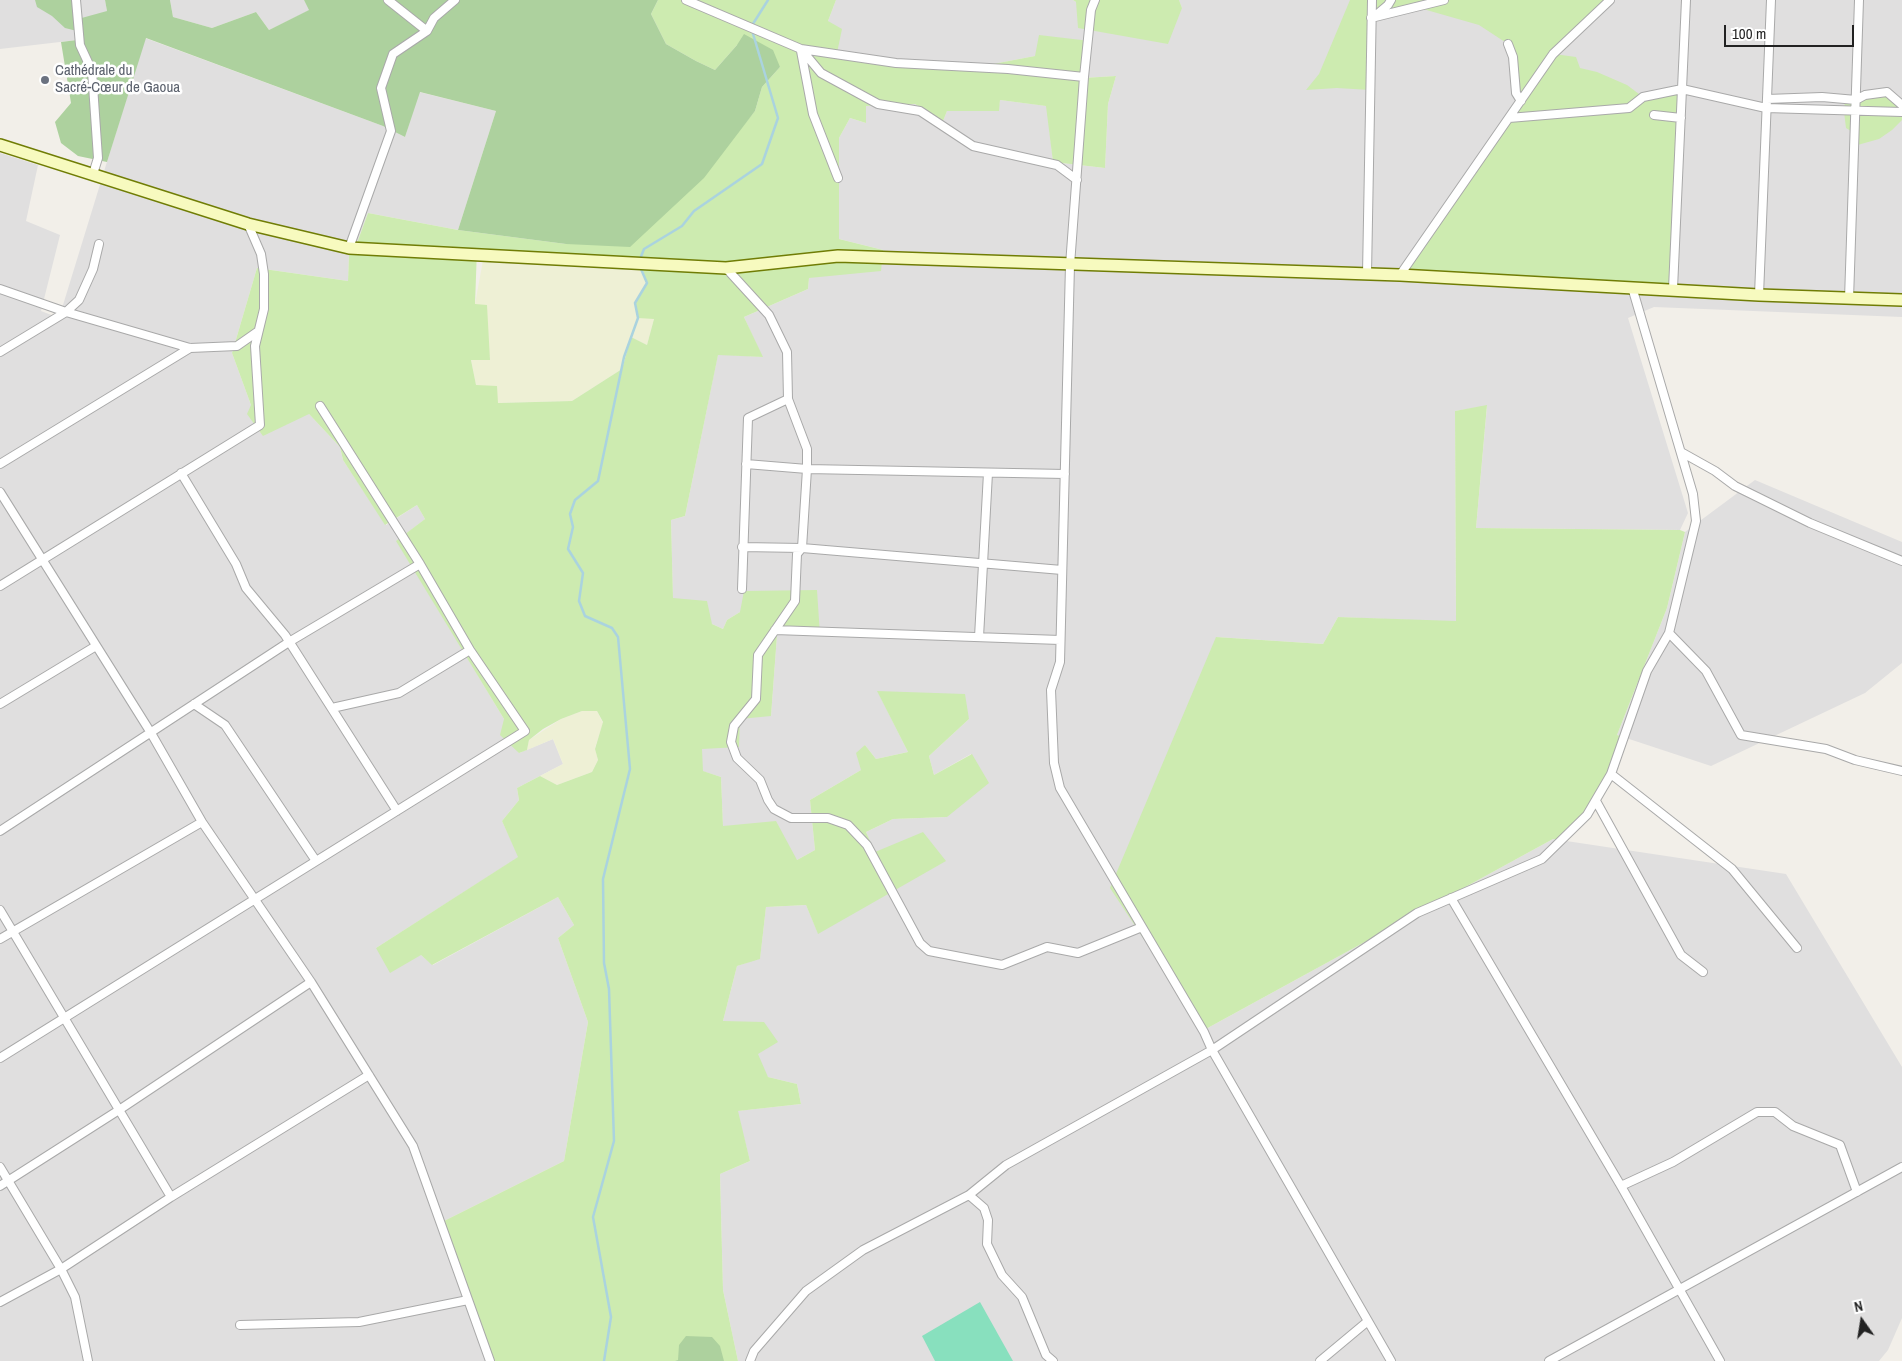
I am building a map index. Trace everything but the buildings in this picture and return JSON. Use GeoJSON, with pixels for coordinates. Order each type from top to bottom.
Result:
{"type":"FeatureCollection","features":[{"type":"Feature","properties":{"kind":"main road"},"geometry":{"type":"LineString","coordinates":[[0,145],[248,224],[349,248],[726,268],[838,256],[1400,275],[1759,295],[1902,300]]}},
{"type":"Feature","properties":{"kind":"street"},"geometry":{"type":"LineString","coordinates":[[76,0],[80,46],[92,71],[98,158],[94,174]]}},
{"type":"Feature","properties":{"kind":"street"},"geometry":{"type":"LineString","coordinates":[[388,0],[427,31]]}},
{"type":"Feature","properties":{"kind":"street"},"geometry":{"type":"LineString","coordinates":[[349,248],[391,131],[381,88],[393,54],[427,31],[434,18],[455,0]]}},
{"type":"Feature","properties":{"kind":"street"},"geometry":{"type":"LineString","coordinates":[[686,0],[801,50],[896,63],[1008,69],[1084,77]]}},
{"type":"Feature","properties":{"kind":"street"},"geometry":{"type":"LineString","coordinates":[[1095,0],[1091,10],[1084,77],[1070,264],[1060,662],[1051,690],[1054,764],[1060,788],[1204,1032],[1212,1050],[1391,1361]]}},
{"type":"Feature","properties":{"kind":"street"},"geometry":{"type":"LineString","coordinates":[[1368,274],[1372,0]]}},
{"type":"Feature","properties":{"kind":"street"},"geometry":{"type":"LineString","coordinates":[[1371,18],[1388,5],[1391,0]]}},
{"type":"Feature","properties":{"kind":"street"},"geometry":{"type":"LineString","coordinates":[[1371,18],[1444,0]]}},
{"type":"Feature","properties":{"kind":"street"},"geometry":{"type":"LineString","coordinates":[[1400,275],[1553,54],[1610,0]]}},
{"type":"Feature","properties":{"kind":"street"},"geometry":{"type":"LineString","coordinates":[[1673,289],[1686,0]]}},
{"type":"Feature","properties":{"kind":"street"},"geometry":{"type":"LineString","coordinates":[[1759,295],[1771,0]]}},
{"type":"Feature","properties":{"kind":"street"},"geometry":{"type":"LineString","coordinates":[[1849,299],[1859,0]]}},
{"type":"Feature","properties":{"kind":"street"},"geometry":{"type":"LineString","coordinates":[[1508,44],[1512,57],[1516,93],[1521,101]]}},
{"type":"Feature","properties":{"kind":"street"},"geometry":{"type":"LineString","coordinates":[[801,50],[813,114],[838,178]]}},
{"type":"Feature","properties":{"kind":"street"},"geometry":{"type":"LineString","coordinates":[[801,50],[820,73],[878,104],[920,111],[973,146],[1057,165],[1077,180]]}},
{"type":"Feature","properties":{"kind":"street"},"geometry":{"type":"LineString","coordinates":[[1509,118],[1629,108],[1643,97],[1682,89],[1766,108],[1902,112]]}},
{"type":"Feature","properties":{"kind":"street"},"geometry":{"type":"LineString","coordinates":[[1767,99],[1822,96],[1856,100],[1865,94],[1887,92],[1902,105]]}},
{"type":"Feature","properties":{"kind":"street"},"geometry":{"type":"LineString","coordinates":[[1654,115],[1681,118]]}},
{"type":"Feature","properties":{"kind":"street"},"geometry":{"type":"LineString","coordinates":[[0,586],[260,425],[255,346],[264,309],[264,274],[261,254],[248,224]]}},
{"type":"Feature","properties":{"kind":"street"},"geometry":{"type":"LineString","coordinates":[[0,352],[66,312],[79,300],[93,269],[99,244]]}},
{"type":"Feature","properties":{"kind":"street"},"geometry":{"type":"LineString","coordinates":[[726,268],[769,315],[787,352],[788,399],[806,448],[807,469],[802,548],[797,554],[795,601],[758,655],[756,699],[734,726],[731,742],[737,758],[760,780],[774,809],[791,818],[828,818],[848,825],[867,845],[920,943],[929,951],[1002,965],[1046,947],[1078,953],[1142,927]]}},
{"type":"Feature","properties":{"kind":"street"},"geometry":{"type":"LineString","coordinates":[[750,1361],[754,1351],[806,1291],[863,1250],[969,1195],[1006,1165],[1212,1050],[1417,913],[1542,859],[1588,815],[1611,774],[1647,671],[1669,633],[1696,521],[1693,494],[1632,288]]}},
{"type":"Feature","properties":{"kind":"street"},"geometry":{"type":"LineString","coordinates":[[0,289],[66,312],[190,348],[238,346],[257,332]]}},
{"type":"Feature","properties":{"kind":"street"},"geometry":{"type":"LineString","coordinates":[[0,464],[190,348]]}},
{"type":"Feature","properties":{"kind":"street"},"geometry":{"type":"LineString","coordinates":[[742,589],[748,418],[788,399]]}},
{"type":"Feature","properties":{"kind":"street"},"geometry":{"type":"LineString","coordinates":[[0,1058],[525,732],[470,650],[420,564],[320,406]]}},
{"type":"Feature","properties":{"kind":"street"},"geometry":{"type":"LineString","coordinates":[[1681,452],[1715,471],[1735,486],[1810,523],[1902,561]]}},
{"type":"Feature","properties":{"kind":"street"},"geometry":{"type":"LineString","coordinates":[[746,464],[807,469],[1064,474]]}},
{"type":"Feature","properties":{"kind":"street"},"geometry":{"type":"LineString","coordinates":[[180,473],[236,564],[246,588],[289,642],[397,811]]}},
{"type":"Feature","properties":{"kind":"street"},"geometry":{"type":"LineString","coordinates":[[979,637],[988,473]]}},
{"type":"Feature","properties":{"kind":"street"},"geometry":{"type":"LineString","coordinates":[[0,492],[150,733],[202,822],[311,982],[413,1146],[490,1361]]}},
{"type":"Feature","properties":{"kind":"street"},"geometry":{"type":"LineString","coordinates":[[742,547],[802,548],[1062,570]]}},
{"type":"Feature","properties":{"kind":"street"},"geometry":{"type":"LineString","coordinates":[[0,831],[289,642],[420,564]]}},
{"type":"Feature","properties":{"kind":"street"},"geometry":{"type":"LineString","coordinates":[[775,630],[1060,640]]}},
{"type":"Feature","properties":{"kind":"street"},"geometry":{"type":"LineString","coordinates":[[1669,633],[1706,671],[1740,735],[1826,749],[1855,760],[1902,771]]}},
{"type":"Feature","properties":{"kind":"street"},"geometry":{"type":"LineString","coordinates":[[0,704],[96,646]]}},
{"type":"Feature","properties":{"kind":"street"},"geometry":{"type":"LineString","coordinates":[[332,708],[399,693],[470,650]]}},
{"type":"Feature","properties":{"kind":"street"},"geometry":{"type":"LineString","coordinates":[[194,704],[224,725],[316,861]]}},
{"type":"Feature","properties":{"kind":"street"},"geometry":{"type":"LineString","coordinates":[[1611,774],[1732,869],[1797,948]]}},
{"type":"Feature","properties":{"kind":"street"},"geometry":{"type":"LineString","coordinates":[[1596,801],[1681,955],[1702,972]]}},
{"type":"Feature","properties":{"kind":"street"},"geometry":{"type":"LineString","coordinates":[[0,939],[202,822]]}},
{"type":"Feature","properties":{"kind":"street"},"geometry":{"type":"LineString","coordinates":[[1451,898],[1621,1186],[1720,1361]]}},
{"type":"Feature","properties":{"kind":"street"},"geometry":{"type":"LineString","coordinates":[[0,910],[171,1198]]}},
{"type":"Feature","properties":{"kind":"street"},"geometry":{"type":"LineString","coordinates":[[0,1186],[119,1110],[311,982]]}},
{"type":"Feature","properties":{"kind":"street"},"geometry":{"type":"LineString","coordinates":[[0,1302],[61,1269],[369,1075]]}},
{"type":"Feature","properties":{"kind":"street"},"geometry":{"type":"LineString","coordinates":[[1621,1186],[1673,1162],[1757,1112],[1775,1112],[1792,1126],[1840,1145],[1858,1192]]}},
{"type":"Feature","properties":{"kind":"street"},"geometry":{"type":"LineString","coordinates":[[0,1167],[75,1296],[88,1361]]}},
{"type":"Feature","properties":{"kind":"street"},"geometry":{"type":"LineString","coordinates":[[1549,1361],[1902,1167]]}},
{"type":"Feature","properties":{"kind":"street"},"geometry":{"type":"LineString","coordinates":[[969,1195],[984,1208],[988,1220],[987,1244],[1002,1275],[1022,1297],[1046,1354],[1053,1361]]}},
{"type":"Feature","properties":{"kind":"street"},"geometry":{"type":"LineString","coordinates":[[240,1325],[359,1322],[468,1300]]}},
{"type":"Feature","properties":{"kind":"street"},"geometry":{"type":"LineString","coordinates":[[1320,1361],[1368,1321]]}},
{"type":"Feature","properties":{"kind":"shaded area"},"geometry":{"type":"Polygon","coordinates":[[[0,0],[105,0],[107,11],[77,40],[0,49],[0,0]]]}},
{"type":"Feature","properties":{"kind":"shaded area"},"geometry":{"type":"Polygon","coordinates":[[[170,0],[304,0],[310,10],[269,30],[256,12],[212,28],[173,17],[170,0]]]}},
{"type":"Feature","properties":{"kind":"shaded area"},"geometry":{"type":"Polygon","coordinates":[[[836,0],[1073,0],[1076,2],[1182,8],[1179,0],[1902,0],[1902,317],[1654,307],[1628,318],[1688,513],[1680,530],[1476,528],[1487,406],[1455,411],[1456,622],[1338,617],[1323,644],[1216,637],[1204,1030],[1553,839],[1786,874],[1902,1067],[1902,1318],[1888,1350],[1879,1361],[738,1361],[723,1290],[720,1174],[750,1161],[737,1111],[801,1104],[797,1084],[768,1077],[723,1021],[737,966],[760,958],[766,907],[806,905],[818,933],[874,852],[866,832],[893,819],[947,817],[971,754],[934,775],[929,756],[969,719],[878,692],[908,752],[876,759],[865,745],[861,770],[810,800],[815,850],[797,860],[723,827],[721,777],[702,771],[702,748],[739,715],[771,716],[777,635],[740,612],[727,620],[723,629],[673,599],[671,520],[685,516],[718,354],[762,357],[744,317],[808,289],[809,278],[883,250],[839,239],[839,138],[850,118],[866,123],[866,106],[915,104],[943,121],[947,111],[998,111],[1000,100],[1047,106],[1053,162],[1105,168],[1108,104],[1116,76],[1083,78],[1035,56],[972,68],[837,54],[828,21],[836,0]]]}},
{"type":"Feature","properties":{"kind":"shaded area"},"geometry":{"type":"Polygon","coordinates":[[[145,38],[383,126],[405,137],[419,92],[496,111],[458,230],[368,213],[357,243],[349,255],[348,281],[257,268],[232,353],[251,405],[309,414],[340,447],[343,460],[386,525],[417,505],[425,519],[397,541],[504,719],[519,753],[553,739],[563,764],[517,788],[519,800],[502,821],[519,857],[376,948],[421,955],[433,965],[558,897],[574,925],[558,938],[588,1022],[564,1161],[440,1223],[490,1361],[0,1361],[0,153],[38,165],[26,221],[60,235],[41,311],[59,318],[145,38]]]}},
{"type":"Feature","properties":{"kind":"shaded area"},"geometry":{"type":"Polygon","coordinates":[[[1755,480],[1902,542],[1902,663],[1865,693],[1711,766],[1617,735],[1667,608],[1685,532],[1755,480]]]}},
{"type":"Feature","properties":{"kind":"green space"},"geometry":{"type":"Polygon","coordinates":[[[35,0],[76,0],[78,19],[107,11],[105,0],[170,0],[173,17],[212,28],[256,12],[269,30],[309,10],[304,0],[658,0],[651,14],[666,44],[696,61],[715,70],[744,34],[773,50],[780,67],[762,87],[755,111],[704,178],[630,247],[566,244],[458,230],[496,111],[420,92],[405,137],[383,126],[146,38],[107,162],[78,156],[61,143],[55,122],[71,103],[61,42],[77,40],[77,31],[65,28],[52,16],[37,7],[35,0]]]}},
{"type":"Feature","properties":{"kind":"green space"},"geometry":{"type":"Polygon","coordinates":[[[658,0],[836,0],[828,21],[842,29],[837,53],[972,68],[1035,56],[1039,35],[1090,41],[1083,78],[1116,76],[1108,104],[1105,168],[1053,162],[1046,106],[1000,100],[999,111],[947,111],[943,121],[915,104],[866,106],[866,123],[850,118],[839,138],[839,239],[883,250],[881,271],[809,278],[808,289],[744,317],[763,357],[718,355],[685,516],[671,520],[673,598],[707,601],[712,624],[723,629],[727,620],[740,612],[744,591],[817,590],[820,635],[777,635],[771,716],[740,719],[739,747],[702,749],[703,771],[721,777],[723,826],[776,821],[797,860],[815,850],[810,800],[861,770],[856,753],[865,745],[876,759],[908,752],[877,691],[965,694],[969,719],[929,756],[934,775],[972,754],[989,783],[947,817],[893,819],[866,832],[875,852],[923,832],[946,861],[818,934],[806,905],[766,907],[760,959],[737,966],[723,1021],[764,1022],[778,1042],[758,1054],[768,1077],[797,1084],[801,1104],[738,1111],[750,1161],[720,1174],[723,1290],[738,1361],[490,1361],[440,1223],[564,1161],[588,1022],[558,938],[574,925],[558,897],[432,965],[421,955],[390,973],[376,948],[518,857],[502,821],[519,800],[517,788],[540,776],[557,785],[592,772],[598,760],[595,749],[603,722],[597,711],[582,711],[561,719],[543,729],[529,740],[527,750],[519,753],[500,735],[504,719],[396,541],[425,519],[417,505],[385,525],[343,460],[340,447],[309,414],[263,436],[247,414],[251,405],[232,353],[257,268],[348,281],[349,255],[357,243],[368,213],[458,230],[566,244],[731,140],[755,111],[762,87],[780,67],[737,45],[715,70],[666,44],[651,14],[658,0]],[[477,249],[475,304],[487,305],[490,360],[471,360],[476,385],[497,386],[498,403],[572,401],[622,369],[631,337],[647,345],[654,319],[638,318],[635,303],[647,283],[640,262],[477,249]]]}},
{"type":"Feature","properties":{"kind":"green space"},"geometry":{"type":"Polygon","coordinates":[[[1073,0],[1179,0],[1182,8],[1168,44],[1078,28],[1076,2],[1073,0]]]}},
{"type":"Feature","properties":{"kind":"green space"},"geometry":{"type":"Polygon","coordinates":[[[1350,0],[1610,0],[1554,54],[1576,57],[1580,68],[1597,72],[1627,85],[1643,97],[1682,89],[1673,289],[1400,275],[1521,101],[1508,44],[1479,25],[1416,7],[1372,18],[1370,90],[1337,88],[1306,90],[1319,74],[1350,0]]]}},
{"type":"Feature","properties":{"kind":"green space"},"geometry":{"type":"Polygon","coordinates":[[[1887,92],[1902,105],[1902,120],[1879,139],[1854,146],[1854,133],[1846,128],[1845,99],[1887,92]]]}},
{"type":"Feature","properties":{"kind":"green space"},"geometry":{"type":"Polygon","coordinates":[[[484,255],[640,262],[647,283],[635,303],[654,319],[647,345],[631,337],[622,369],[572,401],[497,403],[476,386],[471,359],[490,359],[475,304],[484,255]]]}},
{"type":"Feature","properties":{"kind":"green space"},"geometry":{"type":"Polygon","coordinates":[[[1487,405],[1476,528],[1680,530],[1685,532],[1667,608],[1617,735],[1624,737],[1611,774],[1587,815],[1561,840],[1553,839],[1204,1030],[1110,888],[1216,637],[1323,644],[1338,617],[1456,621],[1455,411],[1487,405]]]}},
{"type":"Feature","properties":{"kind":"green space"},"geometry":{"type":"Polygon","coordinates":[[[582,711],[597,711],[603,723],[595,748],[598,760],[592,772],[557,785],[540,776],[563,764],[553,739],[527,750],[529,740],[561,719],[582,711]]]}},
{"type":"Feature","properties":{"kind":"green space"},"geometry":{"type":"Polygon","coordinates":[[[980,1302],[1013,1361],[935,1361],[922,1336],[980,1302]]]}},
{"type":"Feature","properties":{"kind":"green space"},"geometry":{"type":"Polygon","coordinates":[[[686,1336],[712,1337],[720,1346],[724,1361],[675,1361],[678,1360],[679,1345],[686,1336]]]}},
{"type":"Feature","properties":{"kind":"waterway"},"geometry":{"type":"LineString","coordinates":[[640,259],[644,249],[682,226],[694,211],[762,164],[778,118],[751,27],[768,0]]}},
{"type":"Feature","properties":{"kind":"waterway"},"geometry":{"type":"LineString","coordinates":[[604,1361],[611,1317],[593,1217],[614,1141],[609,989],[604,963],[603,879],[630,769],[618,637],[612,628],[585,616],[579,601],[583,573],[568,549],[573,527],[570,514],[575,500],[598,481],[624,357],[638,318],[635,303],[647,283],[641,269]]}},
{"type":"Feature","properties":{"kind":"place","name":"Cathédrale du Sacré-Cœur de Gaoua"},"geometry":{"type":"Point","coordinates":[45,80]}}]}
